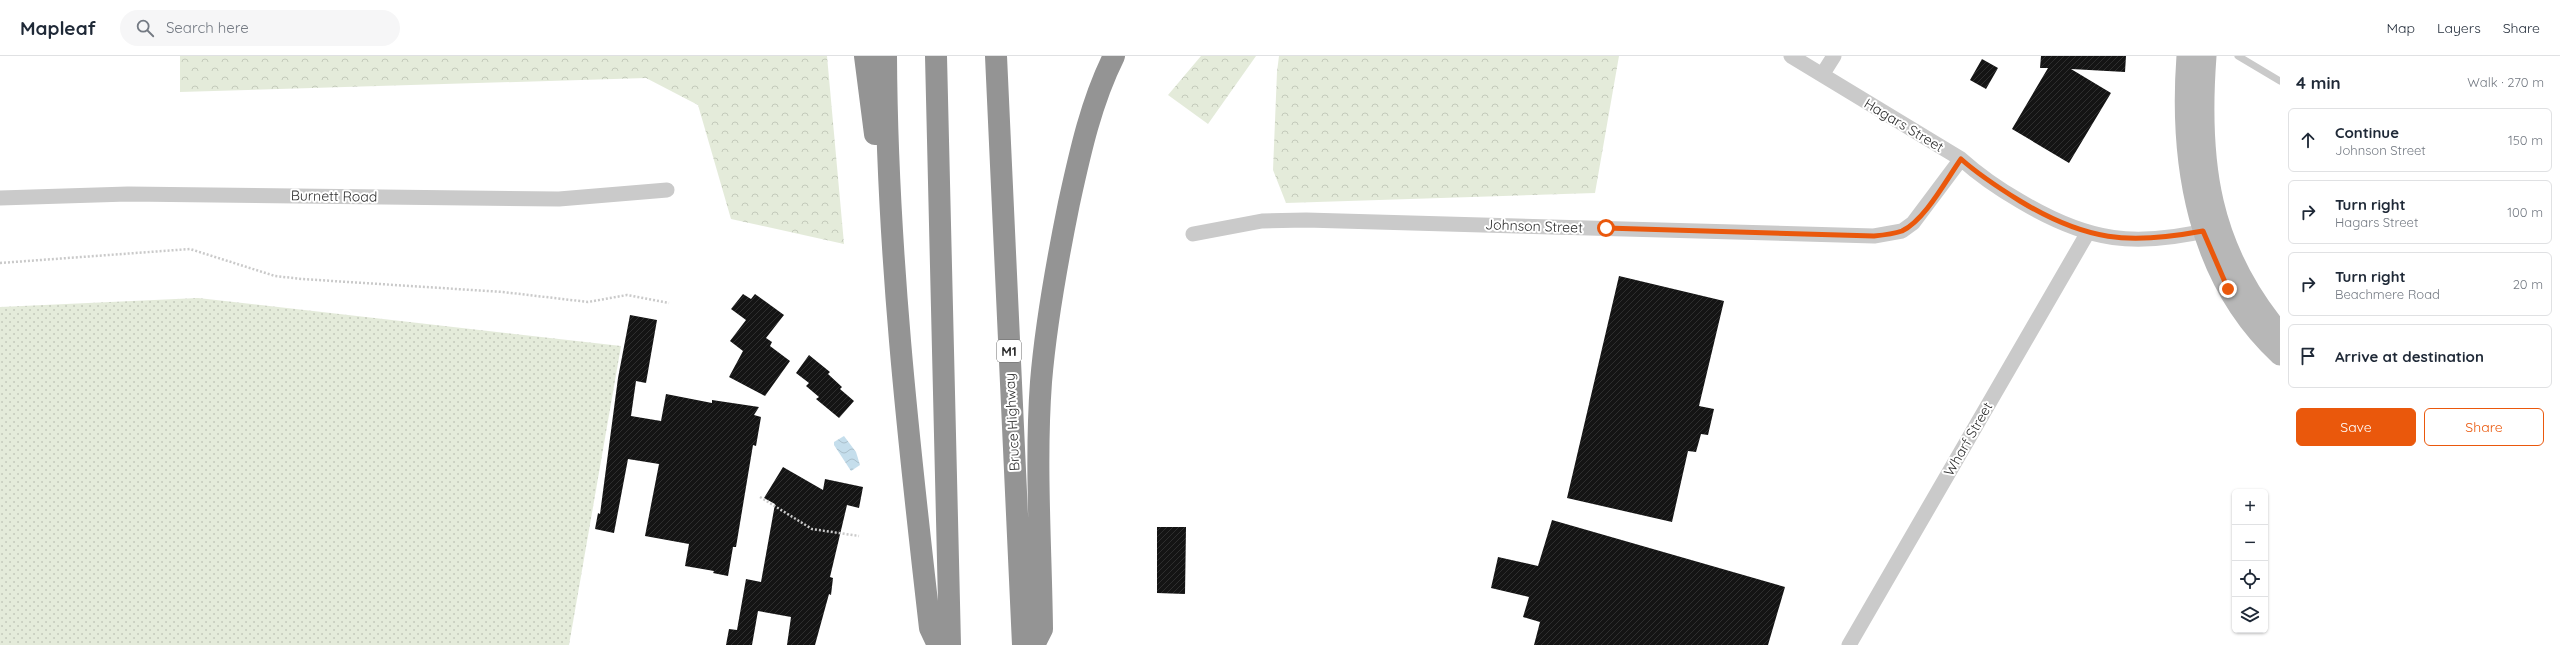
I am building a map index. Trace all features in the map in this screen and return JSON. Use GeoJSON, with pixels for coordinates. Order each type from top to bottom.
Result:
{"type":"FeatureCollection","features":[{"type":"Feature","properties":{"kind":"highway"},"geometry":{"type":"LineString","coordinates":[[865,56],[874,132],[887,163]]}},
{"type":"Feature","properties":{"kind":"highway"},"geometry":{"type":"LineString","coordinates":[[886,56],[887,163],[906,421],[930,628],[938,645]]}},
{"type":"Feature","properties":{"kind":"highway"},"geometry":{"type":"LineString","coordinates":[[936,56],[950,645]]}},
{"type":"Feature","properties":{"kind":"highway","name":"Bruce Highway"},"geometry":{"type":"LineString","coordinates":[[996,56],[1023,645]]}},
{"type":"Feature","properties":{"kind":"highway"},"geometry":{"type":"LineString","coordinates":[[1034,645],[1042,629],[1040,442],[1041,383],[1047,320],[1083,144],[1095,101],[1114,56]]}},
{"type":"Feature","properties":{"kind":"main road"},"geometry":{"type":"LineString","coordinates":[[2187,56],[2184,109],[2188,162],[2211,229],[2228,289],[2253,326],[2280,355]]}},
{"type":"Feature","properties":{"kind":"main road"},"geometry":{"type":"LineString","coordinates":[[2206,56],[2204,151],[2212,200],[2211,229],[2260,306],[2280,333]]}},
{"type":"Feature","properties":{"kind":"street","name":"Hagars Street"},"geometry":{"type":"LineString","coordinates":[[1791,56],[1961,159],[1983,179],[2044,215],[2087,234],[2135,240],[2211,229]]}},
{"type":"Feature","properties":{"kind":"street"},"geometry":{"type":"LineString","coordinates":[[1822,75],[1834,56]]}},
{"type":"Feature","properties":{"kind":"street","name":"Johnson Street"},"geometry":{"type":"LineString","coordinates":[[1193,234],[1262,221],[1306,220],[1874,236],[1902,230],[1913,223],[1961,159]]}},
{"type":"Feature","properties":{"kind":"street","name":"Burnett Road"},"geometry":{"type":"LineString","coordinates":[[0,198],[128,194],[559,199],[667,190]]}},
{"type":"Feature","properties":{"kind":"street","name":"Wharf Street"},"geometry":{"type":"LineString","coordinates":[[1849,645],[2087,234]]}},
{"type":"Feature","properties":{"kind":"lane"},"geometry":{"type":"LineString","coordinates":[[2243,57],[2280,81]]}},
{"type":"Feature","properties":{"kind":"path"},"geometry":{"type":"LineString","coordinates":[[0,263],[190,249],[275,276],[502,292],[588,302],[627,295],[669,304]]}},
{"type":"Feature","properties":{"kind":"path"},"geometry":{"type":"LineString","coordinates":[[760,497],[812,529],[859,536]]}},
{"type":"Feature","properties":{"kind":"green space"},"geometry":{"type":"Polygon","coordinates":[[[180,56],[827,56],[844,244],[731,219],[698,105],[646,78],[180,92],[180,56]]]}},
{"type":"Feature","properties":{"kind":"green space"},"geometry":{"type":"Polygon","coordinates":[[[1201,56],[1256,56],[1208,124],[1168,95],[1201,56]]]}},
{"type":"Feature","properties":{"kind":"green space"},"geometry":{"type":"Polygon","coordinates":[[[1279,56],[1619,56],[1595,193],[1286,203],[1273,170],[1279,56]]]}},
{"type":"Feature","properties":{"kind":"green space"},"geometry":{"type":"Polygon","coordinates":[[[198,298],[621,346],[569,645],[0,645],[0,307],[198,298]]]}},
{"type":"Feature","properties":{"kind":"water"},"geometry":{"type":"Polygon","coordinates":[[[844,436],[856,452],[860,465],[851,471],[834,445],[834,442],[844,436]]]}},
{"type":"Feature","properties":{"kind":"building"},"geometry":{"type":"Polygon","coordinates":[[[2041,56],[2126,56],[2125,72],[2071,69],[2111,93],[2069,163],[2012,129],[2048,68],[2040,68],[2041,56]]]}},
{"type":"Feature","properties":{"kind":"building"},"geometry":{"type":"Polygon","coordinates":[[[1982,59],[1998,68],[1986,89],[1970,80],[1982,59]]]}},
{"type":"Feature","properties":{"kind":"building"},"geometry":{"type":"Polygon","coordinates":[[[1619,276],[1724,301],[1699,406],[1714,409],[1708,435],[1701,434],[1696,452],[1688,451],[1672,522],[1567,498],[1619,276]]]}},
{"type":"Feature","properties":{"kind":"building"},"geometry":{"type":"Polygon","coordinates":[[[743,294],[751,299],[755,294],[784,315],[766,338],[772,342],[770,346],[790,361],[765,396],[729,377],[743,351],[730,341],[746,320],[731,309],[743,294]]]}},
{"type":"Feature","properties":{"kind":"building"},"geometry":{"type":"Polygon","coordinates":[[[630,315],[657,320],[646,383],[636,381],[631,416],[661,421],[666,394],[712,403],[712,400],[759,407],[754,415],[761,417],[756,446],[753,445],[736,547],[733,547],[728,576],[713,573],[714,571],[685,566],[689,544],[645,536],[659,464],[628,459],[614,533],[595,529],[598,513],[600,514],[618,378],[630,315]]]}},
{"type":"Feature","properties":{"kind":"building"},"geometry":{"type":"Polygon","coordinates":[[[809,355],[830,372],[828,374],[842,387],[840,389],[854,401],[839,418],[816,399],[819,397],[806,386],[809,383],[796,373],[809,355]]]}},
{"type":"Feature","properties":{"kind":"building"},"geometry":{"type":"Polygon","coordinates":[[[783,467],[823,490],[825,479],[863,487],[859,508],[847,505],[830,577],[833,578],[831,595],[829,594],[815,645],[787,645],[791,617],[758,611],[752,645],[726,645],[729,629],[737,630],[746,579],[761,582],[775,504],[764,498],[783,467]]]}},
{"type":"Feature","properties":{"kind":"building"},"geometry":{"type":"Polygon","coordinates":[[[1552,520],[1785,587],[1768,645],[1534,645],[1540,622],[1523,617],[1529,597],[1491,588],[1498,557],[1538,566],[1552,520]]]}},
{"type":"Feature","properties":{"kind":"building"},"geometry":{"type":"Polygon","coordinates":[[[1157,527],[1186,527],[1185,594],[1157,593],[1157,527]]]}},
{"type":"Feature","properties":{"kind":"route"},"geometry":{"type":"LineString","coordinates":[[1606,228],[1874,236],[1889,235],[1902,230],[1913,223],[1923,213],[1961,159],[1983,179],[2044,215],[2065,226],[2087,234],[2135,240],[2182,235],[2203,231],[2209,249],[2228,289]]}}]}
